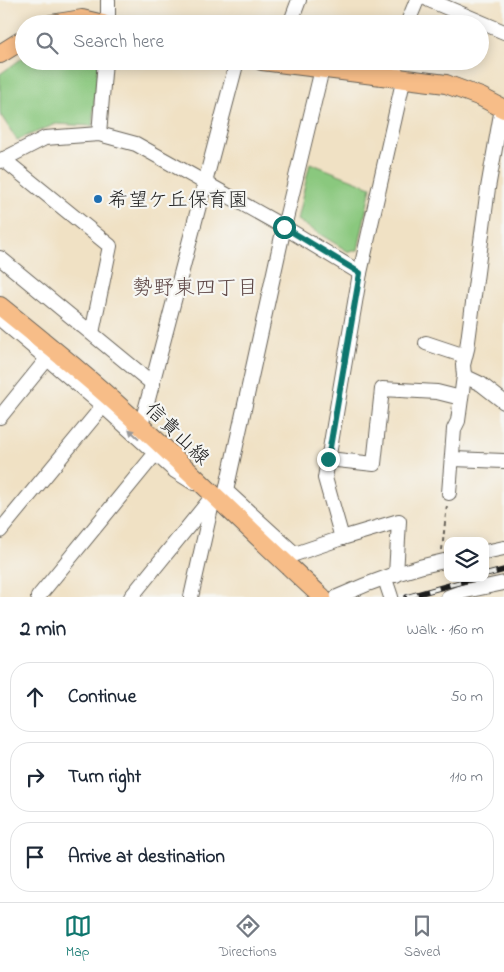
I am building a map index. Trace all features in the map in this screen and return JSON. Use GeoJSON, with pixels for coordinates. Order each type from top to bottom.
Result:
{"type":"FeatureCollection","features":[{"type":"Feature","properties":{"kind":"main road"},"geometry":{"type":"LineString","coordinates":[[0,54],[15,45]]}},
{"type":"Feature","properties":{"kind":"main road"},"geometry":{"type":"LineString","coordinates":[[322,70],[398,70],[446,84],[481,97],[503,108]]}},
{"type":"Feature","properties":{"kind":"main road","name":"信貴山線"},"geometry":{"type":"LineString","coordinates":[[0,306],[57,352],[141,426],[322,597]]}},
{"type":"Feature","properties":{"kind":"street"},"geometry":{"type":"LineString","coordinates":[[108,0],[108,15]]}},
{"type":"Feature","properties":{"kind":"street"},"geometry":{"type":"LineString","coordinates":[[293,15],[298,0]]}},
{"type":"Feature","properties":{"kind":"street"},"geometry":{"type":"LineString","coordinates":[[411,15],[417,0]]}},
{"type":"Feature","properties":{"kind":"street"},"geometry":{"type":"LineString","coordinates":[[430,0],[465,15]]}},
{"type":"Feature","properties":{"kind":"street"},"geometry":{"type":"LineString","coordinates":[[489,26],[504,32]]}},
{"type":"Feature","properties":{"kind":"street"},"geometry":{"type":"LineString","coordinates":[[99,134],[104,70]]}},
{"type":"Feature","properties":{"kind":"street"},"geometry":{"type":"LineString","coordinates":[[141,426],[235,70]]}},
{"type":"Feature","properties":{"kind":"street"},"geometry":{"type":"LineString","coordinates":[[322,70],[284,227],[226,491],[295,554],[399,521],[391,578],[391,597]]}},
{"type":"Feature","properties":{"kind":"street"},"geometry":{"type":"LineString","coordinates":[[342,538],[325,478],[360,273],[402,86],[398,70]]}},
{"type":"Feature","properties":{"kind":"street"},"geometry":{"type":"LineString","coordinates":[[449,493],[454,429],[458,421],[464,376],[463,365],[488,188],[503,108]]}},
{"type":"Feature","properties":{"kind":"street"},"geometry":{"type":"LineString","coordinates":[[92,333],[110,246],[1,160],[45,138],[99,134],[136,144],[284,227],[360,273]]}},
{"type":"Feature","properties":{"kind":"street"},"geometry":{"type":"LineString","coordinates":[[0,258],[153,384]]}},
{"type":"Feature","properties":{"kind":"street"},"geometry":{"type":"LineString","coordinates":[[0,319],[103,406],[174,471],[213,496]]}},
{"type":"Feature","properties":{"kind":"street"},"geometry":{"type":"LineString","coordinates":[[426,343],[465,356]]}},
{"type":"Feature","properties":{"kind":"street"},"geometry":{"type":"LineString","coordinates":[[0,417],[47,359]]}},
{"type":"Feature","properties":{"kind":"street"},"geometry":{"type":"LineString","coordinates":[[464,376],[481,384],[504,402]]}},
{"type":"Feature","properties":{"kind":"street"},"geometry":{"type":"LineString","coordinates":[[328,459],[374,464],[382,389],[437,392],[461,398]]}},
{"type":"Feature","properties":{"kind":"street"},"geometry":{"type":"LineString","coordinates":[[0,531],[103,406]]}},
{"type":"Feature","properties":{"kind":"street"},"geometry":{"type":"LineString","coordinates":[[38,597],[155,454]]}},
{"type":"Feature","properties":{"kind":"street"},"geometry":{"type":"LineString","coordinates":[[453,459],[504,461]]}},
{"type":"Feature","properties":{"kind":"street"},"geometry":{"type":"LineString","coordinates":[[131,597],[213,496]]}},
{"type":"Feature","properties":{"kind":"street"},"geometry":{"type":"LineString","coordinates":[[192,597],[213,496]]}},
{"type":"Feature","properties":{"kind":"street"},"geometry":{"type":"LineString","coordinates":[[489,551],[504,548]]}},
{"type":"Feature","properties":{"kind":"street"},"geometry":{"type":"LineString","coordinates":[[338,597],[355,589],[444,561]]}},
{"type":"Feature","properties":{"kind":"street"},"geometry":{"type":"LineString","coordinates":[[448,597],[461,592],[504,584]]}},
{"type":"Feature","properties":{"kind":"path"},"geometry":{"type":"LineString","coordinates":[[446,537],[449,493]]}},
{"type":"Feature","properties":{"kind":"green space"},"geometry":{"type":"Polygon","coordinates":[[[15,63],[15,70],[98,70],[92,126],[56,124],[17,140],[0,114],[0,74],[15,63]]]}},
{"type":"Feature","properties":{"kind":"green space"},"geometry":{"type":"Polygon","coordinates":[[[310,163],[371,187],[358,250],[349,252],[297,220],[310,163]]]}},
{"type":"Feature","properties":{"kind":"railway"},"geometry":{"type":"LineString","coordinates":[[489,574],[504,570]]}},
{"type":"Feature","properties":{"kind":"railway"},"geometry":{"type":"LineString","coordinates":[[407,597],[461,582]]}},
{"type":"Feature","properties":{"kind":"place","name":"希望ケ丘保育園"},"geometry":{"type":"Point","coordinates":[98,199]}},
{"type":"Feature","properties":{"kind":"district","name":"勢野東四丁目"},"geometry":{"type":"Point","coordinates":[195,287]}},
{"type":"Feature","properties":{"kind":"route"},"geometry":{"type":"LineString","coordinates":[[284,227],[360,273],[328,459]]}}]}
